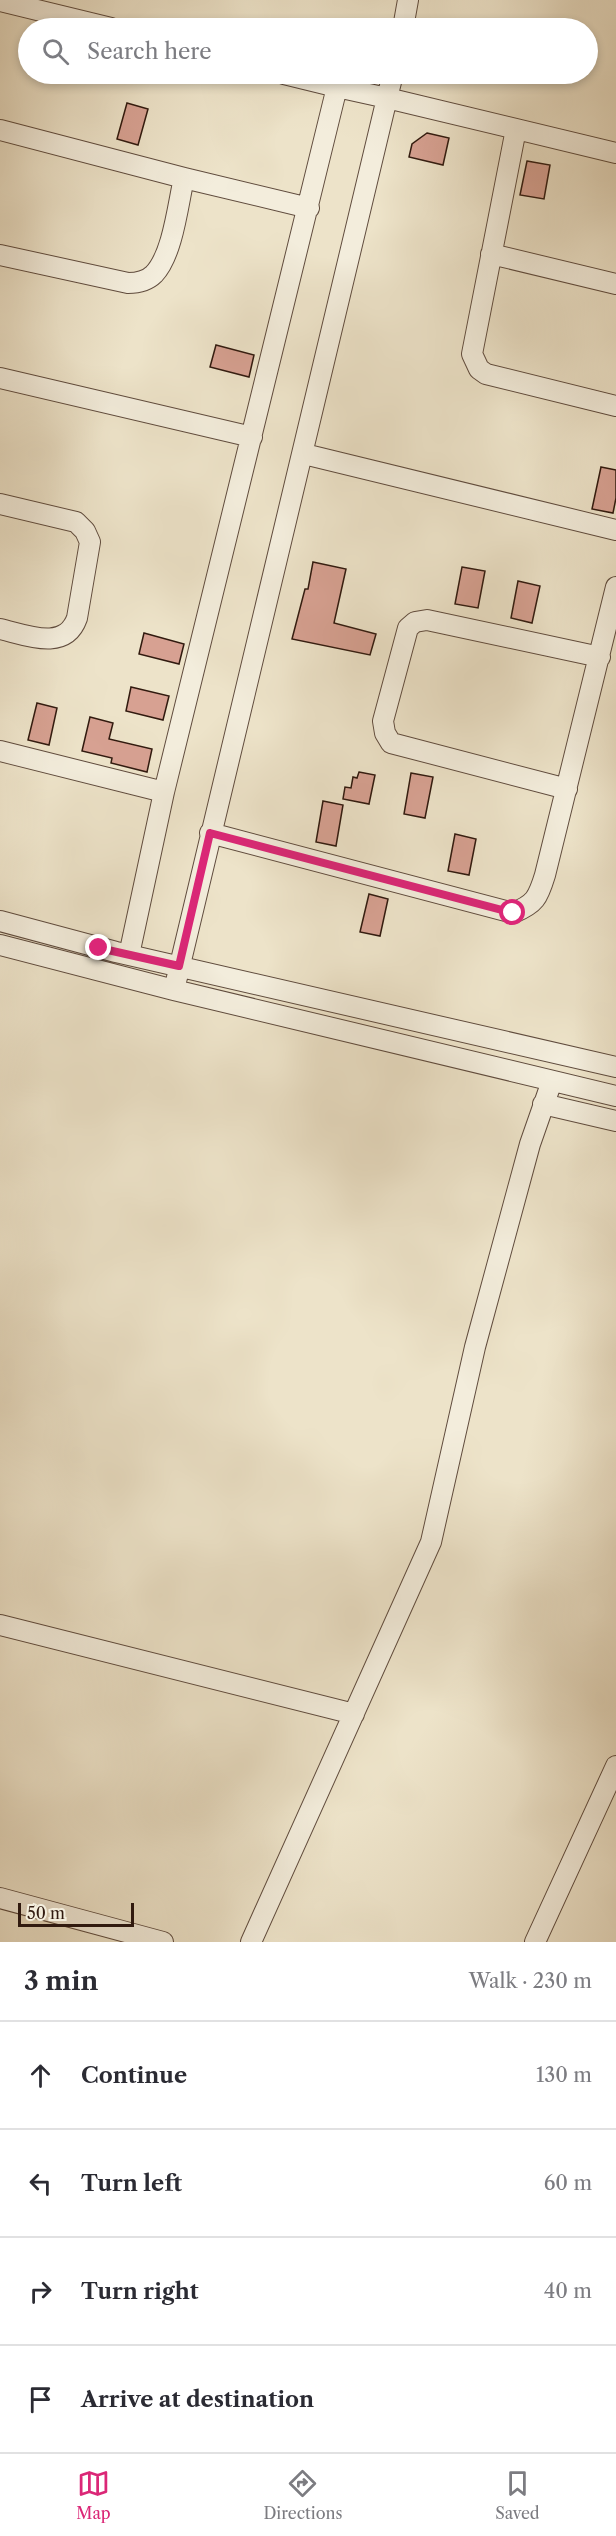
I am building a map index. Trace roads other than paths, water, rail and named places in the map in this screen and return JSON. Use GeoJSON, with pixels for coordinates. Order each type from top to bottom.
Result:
{"type":"FeatureCollection","features":[{"type":"Feature","properties":{"kind":"street"},"geometry":{"type":"LineString","coordinates":[[405,18],[408,0]]}},
{"type":"Feature","properties":{"kind":"street"},"geometry":{"type":"LineString","coordinates":[[0,1],[70,18]]}},
{"type":"Feature","properties":{"kind":"street"},"geometry":{"type":"LineString","coordinates":[[325,84],[616,153]]}},
{"type":"Feature","properties":{"kind":"street"},"geometry":{"type":"LineString","coordinates":[[174,990],[210,833],[304,454],[390,84]]}},
{"type":"Feature","properties":{"kind":"street"},"geometry":{"type":"LineString","coordinates":[[129,955],[164,792],[337,87]]}},
{"type":"Feature","properties":{"kind":"street"},"geometry":{"type":"LineString","coordinates":[[516,129],[472,354],[479,369],[486,374],[616,406]]}},
{"type":"Feature","properties":{"kind":"street"},"geometry":{"type":"LineString","coordinates":[[0,130],[309,208]]}},
{"type":"Feature","properties":{"kind":"street"},"geometry":{"type":"LineString","coordinates":[[0,255],[128,283],[143,282],[156,272],[165,252],[184,178]]}},
{"type":"Feature","properties":{"kind":"street"},"geometry":{"type":"LineString","coordinates":[[491,254],[616,284]]}},
{"type":"Feature","properties":{"kind":"street"},"geometry":{"type":"LineString","coordinates":[[0,378],[252,437]]}},
{"type":"Feature","properties":{"kind":"street"},"geometry":{"type":"LineString","coordinates":[[304,454],[616,530]]}},
{"type":"Feature","properties":{"kind":"street"},"geometry":{"type":"LineString","coordinates":[[0,504],[76,522],[85,531],[90,542],[74,628],[66,635],[54,639],[40,639],[0,628]]}},
{"type":"Feature","properties":{"kind":"street"},"geometry":{"type":"LineString","coordinates":[[210,833],[513,913],[529,906],[539,895],[616,587]]}},
{"type":"Feature","properties":{"kind":"street"},"geometry":{"type":"LineString","coordinates":[[567,789],[391,743],[385,733],[383,721],[408,628],[415,622],[426,620],[600,657]]}},
{"type":"Feature","properties":{"kind":"street"},"geometry":{"type":"LineString","coordinates":[[0,751],[164,792]]}},
{"type":"Feature","properties":{"kind":"street"},"geometry":{"type":"LineString","coordinates":[[0,921],[129,955],[616,1067]]}},
{"type":"Feature","properties":{"kind":"street"},"geometry":{"type":"LineString","coordinates":[[0,945],[174,990],[616,1096]]}},
{"type":"Feature","properties":{"kind":"street"},"geometry":{"type":"LineString","coordinates":[[251,1942],[431,1542],[475,1347],[530,1144],[552,1081]]}},
{"type":"Feature","properties":{"kind":"street"},"geometry":{"type":"LineString","coordinates":[[543,1104],[616,1121]]}},
{"type":"Feature","properties":{"kind":"street"},"geometry":{"type":"LineString","coordinates":[[0,1625],[354,1714]]}},
{"type":"Feature","properties":{"kind":"street"},"geometry":{"type":"LineString","coordinates":[[535,1942],[616,1766]]}},
{"type":"Feature","properties":{"kind":"street"},"geometry":{"type":"LineString","coordinates":[[0,1898],[163,1942]]}}]}
